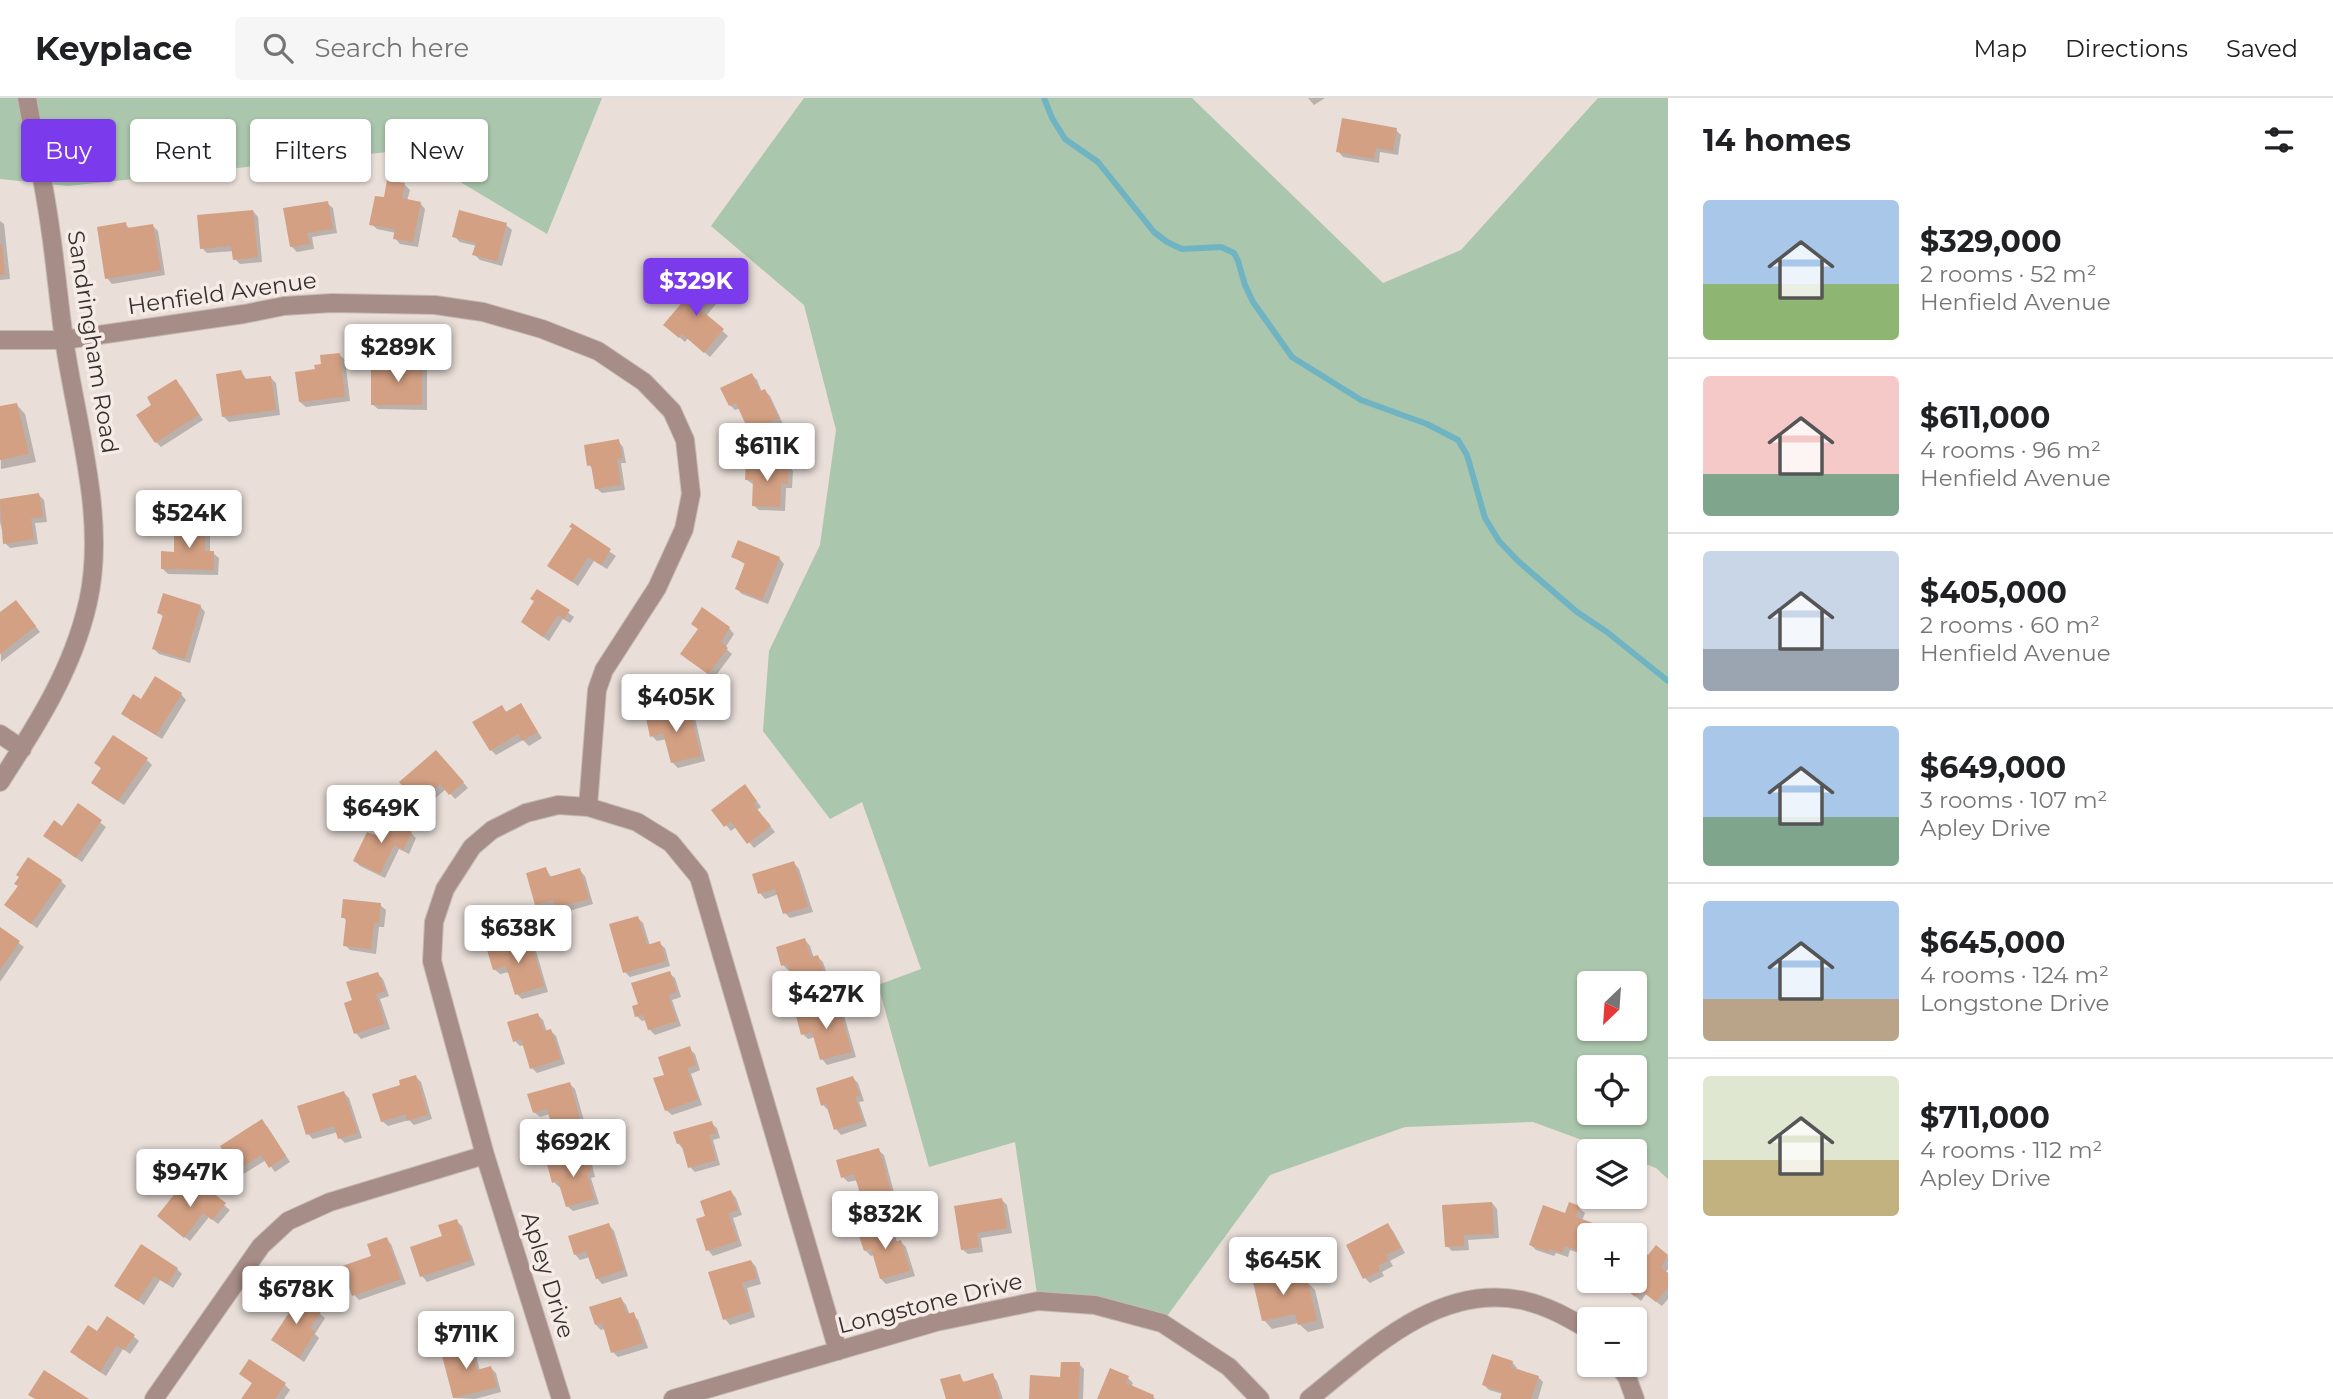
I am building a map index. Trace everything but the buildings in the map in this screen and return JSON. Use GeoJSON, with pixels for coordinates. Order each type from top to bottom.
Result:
{"type":"FeatureCollection","features":[{"type":"Feature","properties":{"kind":"street","name":"Sandringham Road"},"geometry":{"type":"LineString","coordinates":[[0,782],[61,682],[76,647],[89,600],[94,555],[90,482],[64,340],[51,232],[27,98]]}},
{"type":"Feature","properties":{"kind":"street","name":"Henfield Avenue"},"geometry":{"type":"LineString","coordinates":[[0,340],[64,340],[284,306],[332,303],[435,305],[483,312],[542,329],[598,351],[644,382],[672,411],[685,440],[691,494],[684,529],[657,588],[604,670],[597,690],[587,807]]}},
{"type":"Feature","properties":{"kind":"street"},"geometry":{"type":"LineString","coordinates":[[0,734],[22,749]]}},
{"type":"Feature","properties":{"kind":"street","name":"Apley Drive"},"geometry":{"type":"LineString","coordinates":[[561,1399],[485,1155],[432,961],[434,922],[445,889],[472,848],[492,830],[526,813],[558,805],[587,807],[636,822],[671,843],[699,877],[838,1351]]}},
{"type":"Feature","properties":{"kind":"street"},"geometry":{"type":"LineString","coordinates":[[154,1399],[261,1246],[288,1221],[330,1202],[485,1155]]}},
{"type":"Feature","properties":{"kind":"street"},"geometry":{"type":"LineString","coordinates":[[1309,1399],[1401,1327],[1453,1304],[1481,1298],[1520,1299],[1558,1312],[1577,1323]]}},
{"type":"Feature","properties":{"kind":"street","name":"Longstone Drive"},"geometry":{"type":"LineString","coordinates":[[673,1399],[936,1322],[1038,1301],[1095,1305],[1162,1323],[1229,1367],[1260,1399]]}},
{"type":"Feature","properties":{"kind":"street"},"geometry":{"type":"LineString","coordinates":[[1627,1377],[1635,1399]]}},
{"type":"Feature","properties":{"kind":"green space"},"geometry":{"type":"Polygon","coordinates":[[[0,98],[602,98],[547,234],[460,182],[488,182],[488,119],[385,119],[385,152],[371,154],[371,119],[250,119],[250,167],[236,168],[236,119],[130,119],[130,179],[116,181],[116,119],[21,119],[21,181],[0,179],[0,98]]]}},
{"type":"Feature","properties":{"kind":"green space"},"geometry":{"type":"Polygon","coordinates":[[[804,98],[1192,98],[1383,283],[1461,250],[1598,98],[1668,98],[1668,1179],[1656,1168],[1647,1165],[1647,1139],[1579,1139],[1533,1122],[1405,1127],[1270,1175],[1162,1323],[1038,1301],[1015,1142],[929,1167],[878,985],[921,969],[862,802],[830,819],[763,731],[769,651],[820,545],[836,430],[804,305],[711,226],[804,98]]]}},
{"type":"Feature","properties":{"kind":"green space"},"geometry":{"type":"Polygon","coordinates":[[[29,182],[106,182],[68,186],[29,182]]]}},
{"type":"Feature","properties":{"kind":"waterway"},"geometry":{"type":"LineString","coordinates":[[1044,98],[1065,139],[1098,162],[1154,232],[1182,249],[1221,247],[1234,253],[1253,302],[1292,357],[1361,400],[1427,424],[1458,440],[1467,455],[1485,518],[1499,541],[1577,612],[1607,632],[1668,681]]}}]}
